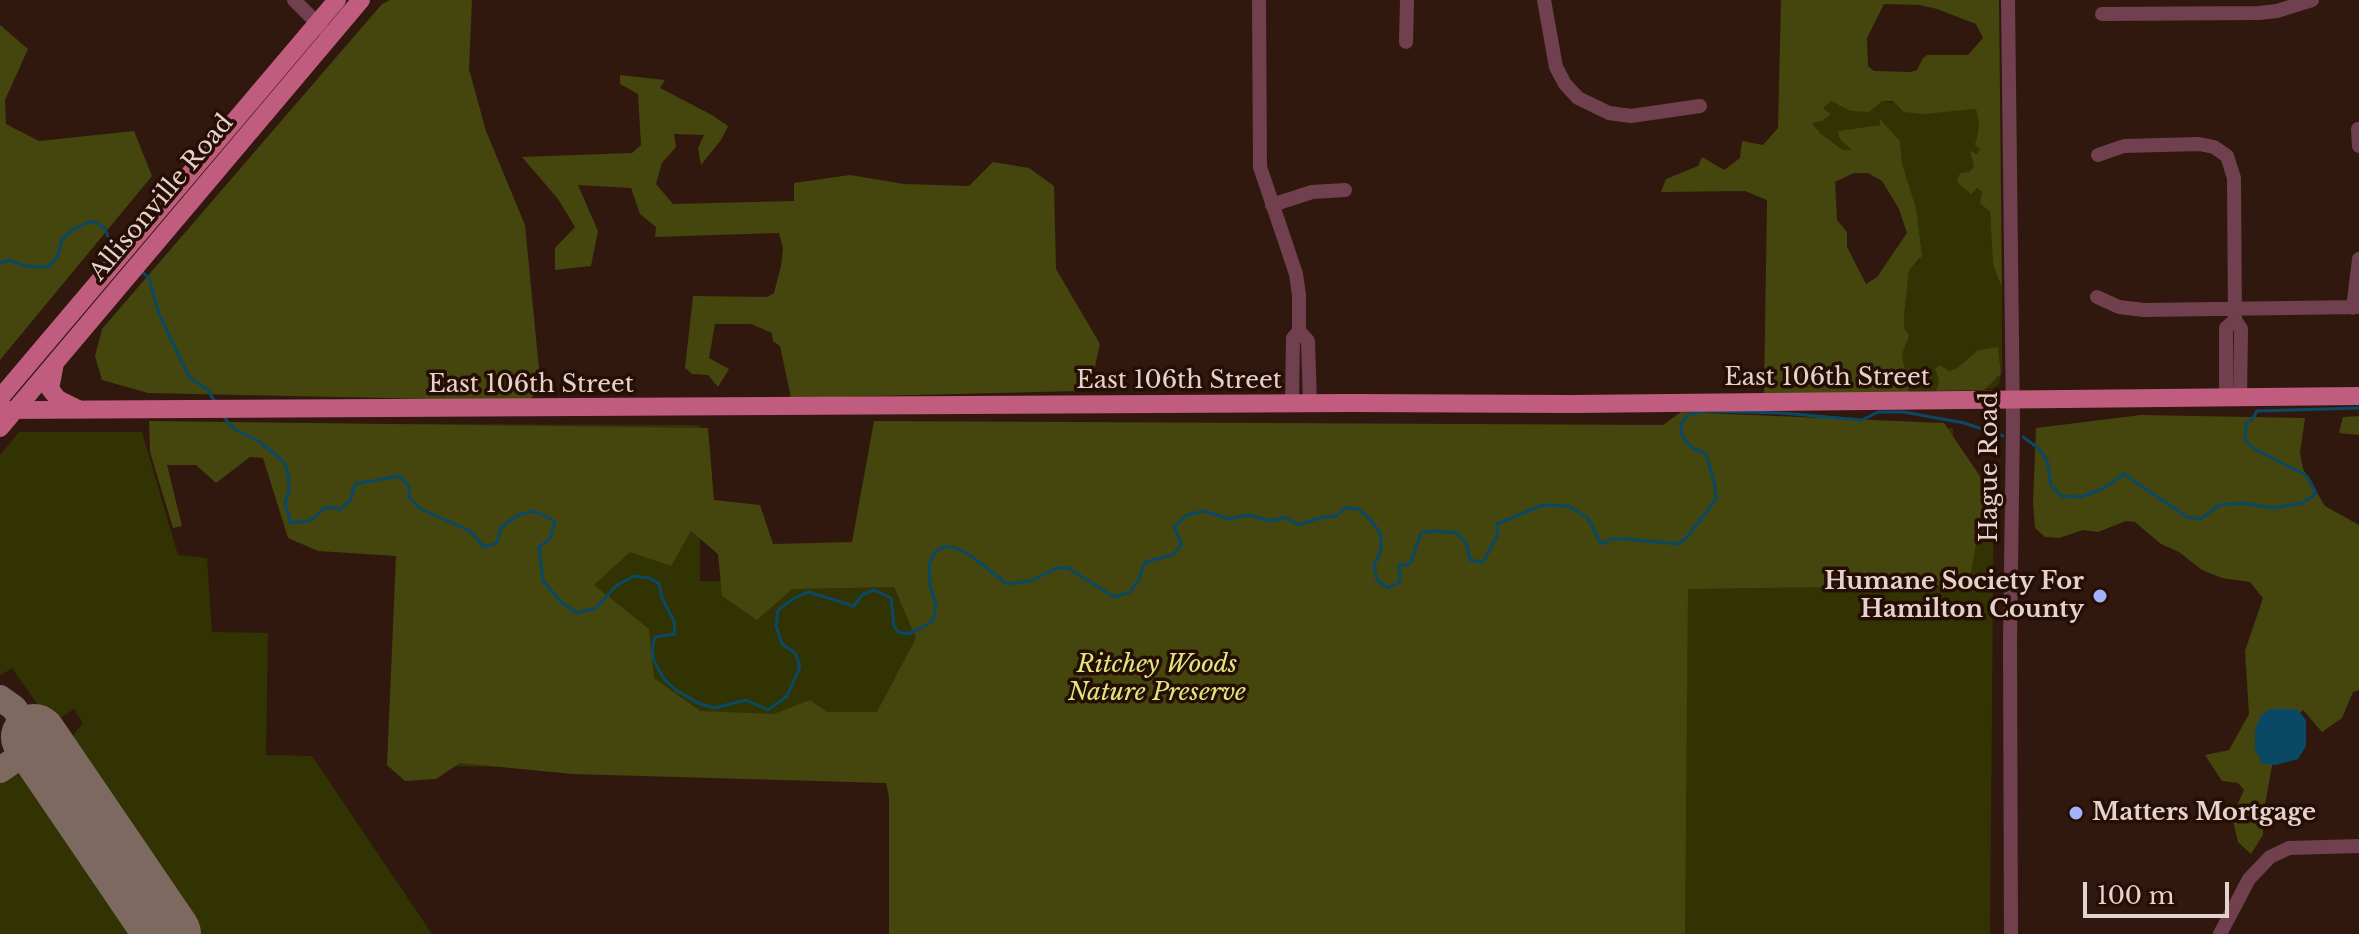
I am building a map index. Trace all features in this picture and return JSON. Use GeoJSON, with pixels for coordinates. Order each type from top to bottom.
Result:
{"type":"FeatureCollection","features":[{"type":"Feature","properties":{"kind":"main road","name":"Allisonville Road"},"geometry":{"type":"LineString","coordinates":[[0,428],[5,406],[323,30],[334,7],[361,0]]}},
{"type":"Feature","properties":{"kind":"main road","name":"Allisonville Road"},"geometry":{"type":"LineString","coordinates":[[5,406],[56,360],[114,277]]}},
{"type":"Feature","properties":{"kind":"main road"},"geometry":{"type":"LineString","coordinates":[[56,360],[50,389],[58,399],[84,412]]}},
{"type":"Feature","properties":{"kind":"main road","name":"East 106th Street"},"geometry":{"type":"LineString","coordinates":[[5,406],[84,412],[2013,401],[2359,396]]}},
{"type":"Feature","properties":{"kind":"street"},"geometry":{"type":"LineString","coordinates":[[294,0],[323,30]]}},
{"type":"Feature","properties":{"kind":"street"},"geometry":{"type":"LineString","coordinates":[[1259,0],[1259,157],[1296,274],[1299,331],[1308,341],[1301,404]]}},
{"type":"Feature","properties":{"kind":"street"},"geometry":{"type":"LineString","coordinates":[[1406,42],[1407,0]]}},
{"type":"Feature","properties":{"kind":"street"},"geometry":{"type":"LineString","coordinates":[[1544,0],[1556,67],[1565,84],[1585,102],[1609,113],[1631,116],[1700,106]]}},
{"type":"Feature","properties":{"kind":"street","name":"Hague Road"},"geometry":{"type":"LineString","coordinates":[[2008,0],[2013,401],[2009,689],[2011,934]]}},
{"type":"Feature","properties":{"kind":"street"},"geometry":{"type":"LineString","coordinates":[[2102,14],[2187,7],[2277,11],[2312,0]]}},
{"type":"Feature","properties":{"kind":"street"},"geometry":{"type":"LineString","coordinates":[[2358,129],[2359,146]]}},
{"type":"Feature","properties":{"kind":"street"},"geometry":{"type":"LineString","coordinates":[[2098,155],[2124,146],[2199,144],[2214,147],[2227,156],[2234,178],[2235,315],[2241,329],[2233,398]]}},
{"type":"Feature","properties":{"kind":"street"},"geometry":{"type":"LineString","coordinates":[[1272,205],[1312,192],[1345,190]]}},
{"type":"Feature","properties":{"kind":"street"},"geometry":{"type":"LineString","coordinates":[[2097,297],[2127,309],[2235,315],[2356,308],[2359,259]]}},
{"type":"Feature","properties":{"kind":"street"},"geometry":{"type":"LineString","coordinates":[[2220,934],[2249,879],[2270,857],[2289,848],[2359,846]]}},
{"type":"Feature","properties":{"kind":"green space"},"geometry":{"type":"Polygon","coordinates":[[[390,0],[472,0],[469,69],[486,131],[525,225],[541,389],[528,401],[148,393],[102,380],[95,356],[102,329],[382,4],[390,0]]]}},
{"type":"Feature","properties":{"kind":"green space"},"geometry":{"type":"Polygon","coordinates":[[[1781,0],[1999,0],[2002,288],[1993,265],[1990,212],[1980,203],[1982,192],[1977,188],[1971,194],[1957,182],[1960,173],[1969,172],[1974,166],[1970,151],[1977,154],[1980,149],[1975,145],[1979,125],[1976,109],[1924,114],[1904,112],[1893,101],[1882,101],[1869,112],[1850,111],[1831,101],[1823,108],[1831,114],[1822,121],[1812,123],[1843,150],[1852,150],[1840,139],[1838,131],[1880,125],[1880,119],[1900,141],[1902,163],[1916,208],[1922,256],[1909,270],[1904,316],[1904,328],[1909,336],[1902,354],[1909,392],[1764,394],[1767,200],[1745,191],[1661,192],[1666,179],[1698,166],[1702,157],[1724,170],[1740,158],[1742,141],[1763,145],[1778,128],[1781,0]],[[1884,4],[1867,38],[1868,66],[1874,71],[1911,72],[1917,70],[1927,55],[1968,55],[1983,38],[1976,24],[1937,9],[1884,4]],[[1854,173],[1835,182],[1837,220],[1847,232],[1847,247],[1866,284],[1877,277],[1907,233],[1899,209],[1882,181],[1868,173],[1854,173]]]}},
{"type":"Feature","properties":{"kind":"green space"},"geometry":{"type":"Polygon","coordinates":[[[0,25],[28,49],[5,100],[6,124],[39,141],[134,131],[152,176],[0,360],[0,25]]]}},
{"type":"Feature","properties":{"kind":"green space"},"geometry":{"type":"Polygon","coordinates":[[[620,75],[665,80],[660,88],[728,126],[701,165],[698,148],[704,135],[674,134],[676,147],[662,163],[656,184],[673,204],[794,201],[794,183],[850,175],[904,184],[969,186],[993,162],[1029,168],[1054,186],[1056,269],[1100,344],[1091,385],[1079,391],[791,398],[780,346],[773,341],[772,333],[751,324],[715,324],[709,358],[729,369],[718,387],[708,375],[692,374],[685,368],[693,296],[767,297],[774,293],[783,248],[779,233],[655,237],[656,227],[640,214],[631,188],[578,185],[598,231],[591,266],[555,270],[555,248],[575,227],[558,199],[522,157],[632,153],[641,145],[638,94],[620,84],[620,75]]]}},
{"type":"Feature","properties":{"kind":"green space"},"geometry":{"type":"Polygon","coordinates":[[[1831,101],[1850,111],[1882,101],[1953,110],[1976,109],[1979,125],[1976,138],[1980,149],[1977,154],[1971,152],[1974,166],[1969,172],[1982,192],[1983,205],[1990,212],[1993,265],[2002,288],[2002,371],[1999,384],[1994,388],[1984,390],[2001,374],[1998,348],[1978,350],[1949,371],[1940,365],[1935,369],[1939,381],[1936,391],[1909,392],[1902,354],[1908,336],[1904,316],[1909,269],[1920,260],[1916,208],[1902,163],[1900,141],[1880,120],[1880,125],[1838,131],[1853,151],[1843,150],[1812,123],[1822,121],[1830,114],[1822,108],[1831,101]]]}},
{"type":"Feature","properties":{"kind":"green space"},"geometry":{"type":"Polygon","coordinates":[[[1998,347],[2001,374],[1984,390],[1936,391],[1939,381],[1935,369],[1940,365],[1949,371],[1978,350],[1998,347]]]}},
{"type":"Feature","properties":{"kind":"green space","name":"Ritchey Woods Nature Preserve"},"geometry":{"type":"Polygon","coordinates":[[[1681,412],[1944,423],[1986,485],[1969,585],[1688,589],[1685,934],[889,934],[889,797],[886,783],[572,774],[460,763],[436,779],[405,781],[387,765],[396,556],[318,551],[288,538],[263,458],[250,457],[216,483],[196,465],[167,465],[182,526],[173,528],[150,452],[149,421],[708,428],[714,500],[760,505],[773,544],[852,542],[874,421],[1663,425],[1681,412]],[[691,531],[671,566],[630,552],[594,585],[649,629],[654,678],[700,711],[774,714],[810,700],[827,712],[877,712],[916,638],[894,587],[792,589],[757,620],[722,596],[718,554],[691,531]]]}},
{"type":"Feature","properties":{"kind":"green space"},"geometry":{"type":"Polygon","coordinates":[[[2141,415],[2305,418],[2300,453],[2303,469],[2325,506],[2359,525],[2359,690],[2353,692],[2342,718],[2322,732],[2303,710],[2277,738],[2263,816],[2263,835],[2251,854],[2238,842],[2232,817],[2244,790],[2238,783],[2222,781],[2205,755],[2229,750],[2249,714],[2245,651],[2263,598],[2250,582],[2222,578],[2202,570],[2179,552],[2161,544],[2135,522],[2126,521],[2098,532],[2083,530],[2059,538],[2045,537],[2035,528],[2036,428],[2141,415]]]}},
{"type":"Feature","properties":{"kind":"green space"},"geometry":{"type":"Polygon","coordinates":[[[2359,416],[2359,435],[2339,433],[2343,417],[2359,416]]]}},
{"type":"Feature","properties":{"kind":"green space","name":"Ritchey Woods Nature Preserve"},"geometry":{"type":"Polygon","coordinates":[[[883,422],[1953,428],[1953,478],[1994,478],[1990,934],[892,934],[892,769],[399,766],[401,424],[700,425],[700,581],[881,582],[883,422]]]}},
{"type":"Feature","properties":{"kind":"green space"},"geometry":{"type":"Polygon","coordinates":[[[19,432],[142,432],[178,555],[207,558],[212,632],[268,633],[266,755],[312,756],[432,934],[195,934],[71,753],[72,736],[83,723],[74,709],[51,724],[12,668],[0,676],[0,455],[19,432]]]}},
{"type":"Feature","properties":{"kind":"green space"},"geometry":{"type":"Polygon","coordinates":[[[19,774],[35,780],[141,934],[0,934],[0,781],[8,775],[19,774]]]}},
{"type":"Feature","properties":{"kind":"water"},"geometry":{"type":"Polygon","coordinates":[[[2271,709],[2297,709],[2306,720],[2306,746],[2298,759],[2276,765],[2262,764],[2255,749],[2255,730],[2261,715],[2271,709]]]}},
{"type":"Feature","properties":{"kind":"waterway"},"geometry":{"type":"LineString","coordinates":[[0,263],[9,260],[25,266],[49,267],[58,255],[62,239],[74,229],[92,221],[104,227],[117,248]]}},
{"type":"Feature","properties":{"kind":"waterway"},"geometry":{"type":"LineString","coordinates":[[140,270],[149,278],[159,314],[189,377],[208,390],[215,402]]}},
{"type":"Feature","properties":{"kind":"waterway"},"geometry":{"type":"LineString","coordinates":[[2023,437],[2038,448],[2047,460],[2051,485],[2061,496],[2081,497],[2102,489],[2124,474],[2187,517],[2201,519],[2219,505],[2241,503],[2273,508],[2303,503],[2316,493],[2307,476],[2255,449],[2245,440],[2246,423],[2257,411],[2359,408]]}},
{"type":"Feature","properties":{"kind":"waterway"},"geometry":{"type":"LineString","coordinates":[[223,416],[234,429],[260,442],[283,461],[288,473],[289,490],[285,503],[291,523],[310,521],[326,507],[341,509],[351,499],[355,484],[400,476],[409,487],[409,498],[421,509],[470,531],[484,547],[497,543],[501,527],[518,515],[534,511],[555,521],[550,539],[539,547],[543,581],[563,604],[577,613],[596,608],[617,585],[634,576],[650,578],[659,584],[662,598],[674,621],[675,634],[655,637],[652,649],[654,661],[664,679],[698,703],[714,708],[746,700],[768,710],[787,696],[800,667],[795,653],[782,644],[776,626],[778,610],[808,592],[854,606],[862,595],[874,590],[891,598],[894,626],[898,632],[907,634],[933,621],[936,606],[929,564],[935,552],[943,547],[953,547],[970,555],[1007,584],[1031,581],[1056,568],[1068,568],[1114,597],[1130,592],[1145,562],[1172,555],[1182,545],[1174,527],[1187,515],[1205,511],[1228,519],[1249,515],[1270,521],[1284,517],[1299,525],[1336,516],[1345,508],[1358,509],[1381,534],[1381,550],[1374,565],[1377,580],[1388,588],[1400,582],[1399,565],[1410,564],[1421,533],[1458,533],[1467,545],[1470,560],[1483,562],[1497,536],[1497,524],[1543,505],[1568,506],[1588,518],[1601,544],[1612,539],[1678,544],[1716,499],[1706,454],[1692,448],[1682,436],[1681,424],[1691,414],[1705,411],[1782,413],[1862,420],[1878,412],[1904,412],[1964,423],[2003,436]]}},
{"type":"Feature","properties":{"kind":"taxiway"},"geometry":{"type":"LineString","coordinates":[[0,698],[14,708],[34,737]]}},
{"type":"Feature","properties":{"kind":"taxiway"},"geometry":{"type":"LineString","coordinates":[[0,770],[38,744]]}},
{"type":"Feature","properties":{"kind":"runway"},"geometry":{"type":"LineString","coordinates":[[34,737],[168,934]]}},
{"type":"Feature","properties":{"kind":"place","name":"Humane Society For Hamilton County"},"geometry":{"type":"Point","coordinates":[2100,596]}},
{"type":"Feature","properties":{"kind":"place","name":"Matters Mortgage"},"geometry":{"type":"Point","coordinates":[2076,813]}}]}
